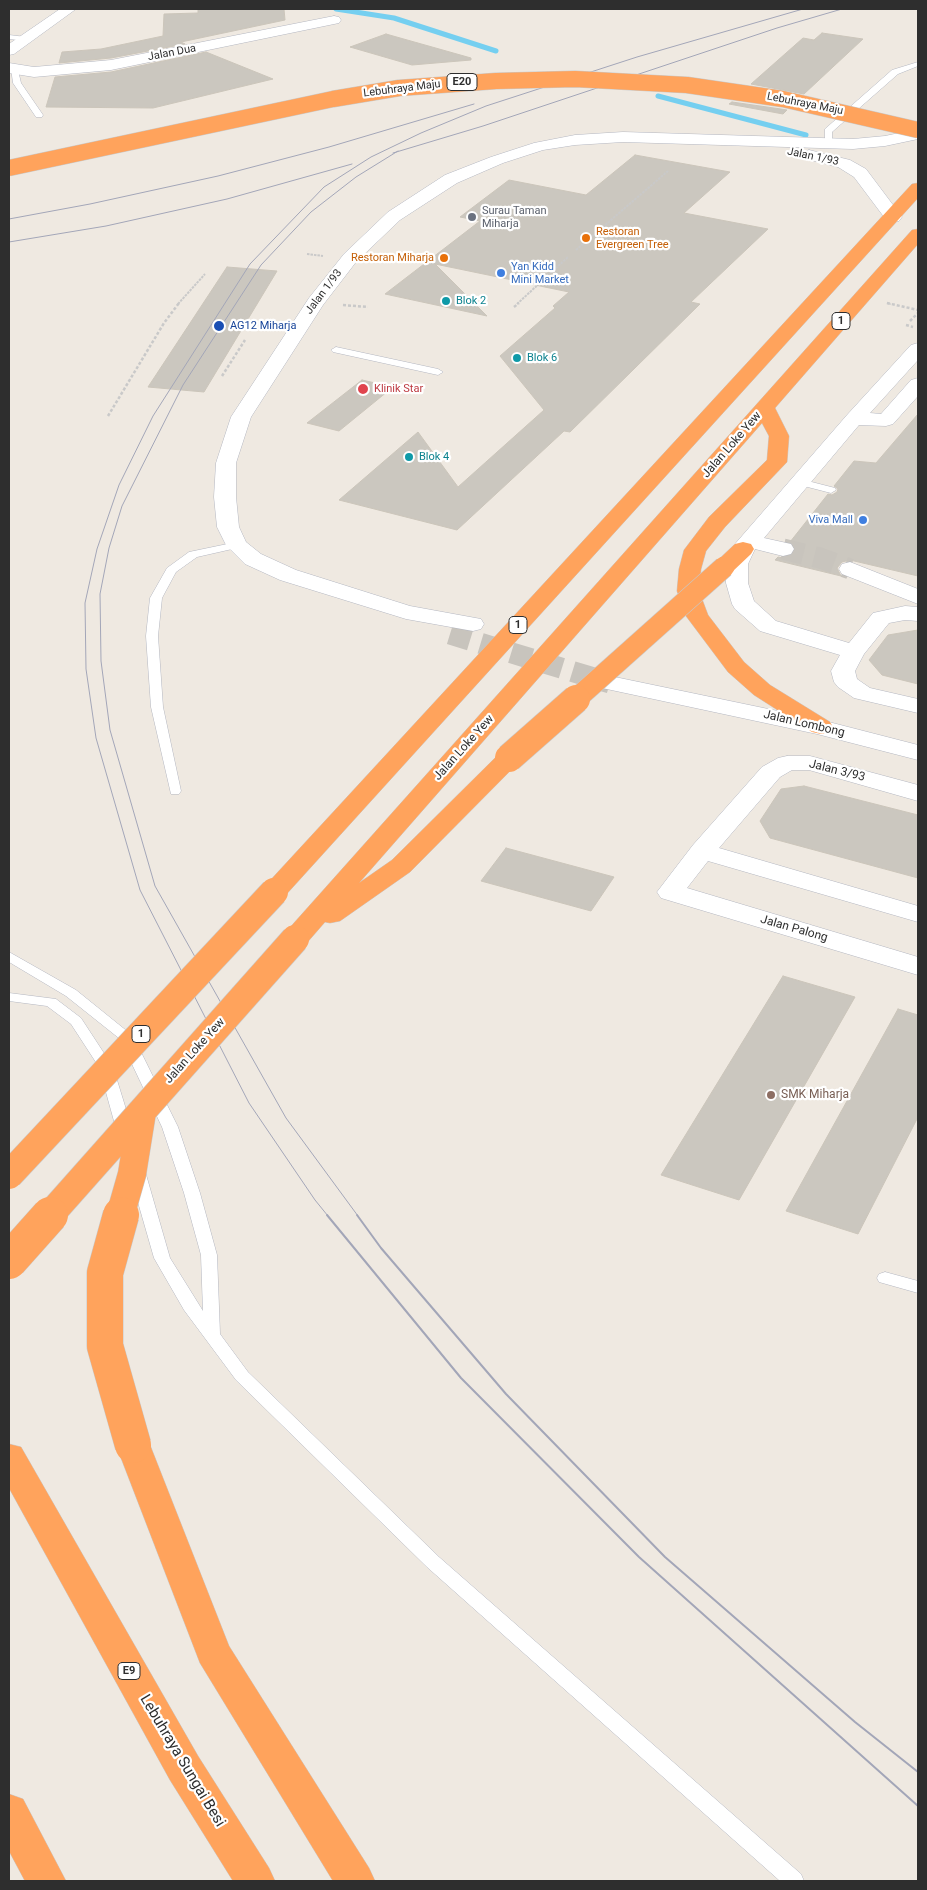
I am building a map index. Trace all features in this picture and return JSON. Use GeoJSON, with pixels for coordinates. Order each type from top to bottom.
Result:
{"type":"FeatureCollection","features":[{"type":"Feature","properties":{"kind":"highway","name":"Lebuhraya Maju"},"geometry":{"type":"LineString","coordinates":[[9,158],[323,91],[416,78],[510,71],[618,72],[715,80],[804,94],[918,119]]}},
{"type":"Feature","properties":{"kind":"highway","name":"Lebuhraya Maju"},"geometry":{"type":"LineString","coordinates":[[9,168],[333,99],[399,88],[496,80],[575,79],[687,85],[783,99],[918,130]]}},
{"type":"Feature","properties":{"kind":"highway","name":"1"},"geometry":{"type":"LineString","coordinates":[[9,1175],[274,892],[918,188]]}},
{"type":"Feature","properties":{"kind":"highway","name":"Jalan Loke Yew"},"geometry":{"type":"LineString","coordinates":[[9,1261],[918,234]]}},
{"type":"Feature","properties":{"kind":"highway"},"geometry":{"type":"LineString","coordinates":[[765,408],[779,436],[777,462],[717,522],[695,550],[690,569],[688,591],[697,616],[736,667],[762,690],[820,727]]}},
{"type":"Feature","properties":{"kind":"highway"},"geometry":{"type":"LineString","coordinates":[[295,939],[401,866],[508,758],[747,545]]}},
{"type":"Feature","properties":{"kind":"highway"},"geometry":{"type":"LineString","coordinates":[[142,1112],[132,1174],[105,1273],[105,1346],[133,1445],[212,1652],[355,1881]]}},
{"type":"Feature","properties":{"kind":"highway","name":"Lebuhraya Sungai Besi"},"geometry":{"type":"LineString","coordinates":[[9,1457],[184,1768],[255,1881]]}},
{"type":"Feature","properties":{"kind":"highway"},"geometry":{"type":"LineString","coordinates":[[9,1812],[46,1881]]}},
{"type":"Feature","properties":{"kind":"street"},"geometry":{"type":"LineString","coordinates":[[9,51],[69,9]]}},
{"type":"Feature","properties":{"kind":"street","name":"Jalan Dua"},"geometry":{"type":"LineString","coordinates":[[11,69],[55,71],[111,65],[334,20]]}},
{"type":"Feature","properties":{"kind":"street","name":"Jalan 1/93"},"geometry":{"type":"LineString","coordinates":[[406,612],[288,574],[253,560],[237,545],[228,527],[226,463],[241,417],[315,302],[350,258],[394,216],[451,179],[497,160],[540,146],[575,140],[624,137],[828,145],[885,141],[918,134]]}},
{"type":"Feature","properties":{"kind":"street","name":"Jalan 1/93"},"geometry":{"type":"LineString","coordinates":[[708,139],[820,157],[844,163],[860,173],[893,217]]}},
{"type":"Feature","properties":{"kind":"street"},"geometry":{"type":"LineString","coordinates":[[854,652],[768,626],[743,604],[737,583],[737,564],[747,545],[854,419],[911,368],[918,349]]}},
{"type":"Feature","properties":{"kind":"street"},"geometry":{"type":"LineString","coordinates":[[854,419],[886,420],[918,384]]}},
{"type":"Feature","properties":{"kind":"street"},"geometry":{"type":"LineString","coordinates":[[747,545],[784,549]]}},
{"type":"Feature","properties":{"kind":"street"},"geometry":{"type":"LineString","coordinates":[[850,568],[918,597]]}},
{"type":"Feature","properties":{"kind":"street"},"geometry":{"type":"LineString","coordinates":[[406,612],[472,624]]}},
{"type":"Feature","properties":{"kind":"street"},"geometry":{"type":"LineString","coordinates":[[406,612],[450,634]]}},
{"type":"Feature","properties":{"kind":"street"},"geometry":{"type":"LineString","coordinates":[[918,614],[905,613],[881,618],[854,652],[843,671],[846,682],[862,693],[918,706]]}},
{"type":"Feature","properties":{"kind":"street","name":"Jalan Lombong"},"geometry":{"type":"LineString","coordinates":[[617,675],[688,698],[820,727],[918,753]]}},
{"type":"Feature","properties":{"kind":"street","name":"Jalan 3/93"},"geometry":{"type":"LineString","coordinates":[[670,892],[702,851],[771,772],[787,763],[810,763],[918,793]]}},
{"type":"Feature","properties":{"kind":"street"},"geometry":{"type":"LineString","coordinates":[[702,851],[918,914]]}},
{"type":"Feature","properties":{"kind":"street","name":"Jalan Palong"},"geometry":{"type":"LineString","coordinates":[[670,892],[918,966]]}},
{"type":"Feature","properties":{"kind":"lane"},"geometry":{"type":"LineString","coordinates":[[9,37],[26,39]]}},
{"type":"Feature","properties":{"kind":"lane"},"geometry":{"type":"LineString","coordinates":[[828,145],[828,131],[868,95],[894,72],[918,64]]}},
{"type":"Feature","properties":{"kind":"lane"},"geometry":{"type":"LineString","coordinates":[[11,69],[17,83],[39,115]]}},
{"type":"Feature","properties":{"kind":"lane"},"geometry":{"type":"LineString","coordinates":[[336,350],[438,372]]}},
{"type":"Feature","properties":{"kind":"lane"},"geometry":{"type":"LineString","coordinates":[[800,482],[831,490]]}},
{"type":"Feature","properties":{"kind":"lane"},"geometry":{"type":"LineString","coordinates":[[175,791],[157,707],[152,636],[156,598],[171,570],[193,554],[237,545]]}},
{"type":"Feature","properties":{"kind":"lane"},"geometry":{"type":"LineString","coordinates":[[9,956],[71,993],[126,1036],[170,1127],[192,1193],[209,1255],[212,1335]]}},
{"type":"Feature","properties":{"kind":"lane"},"geometry":{"type":"LineString","coordinates":[[9,998],[52,1002],[76,1021],[106,1066],[162,1258],[190,1306],[242,1376],[434,1562],[794,1881]]}},
{"type":"Feature","properties":{"kind":"lane"},"geometry":{"type":"LineString","coordinates":[[885,1278],[918,1287]]}},
{"type":"Feature","properties":{"kind":"path"},"geometry":{"type":"LineString","coordinates":[[576,250],[668,171]]}},
{"type":"Feature","properties":{"kind":"path"},"geometry":{"type":"LineString","coordinates":[[307,254],[324,256]]}},
{"type":"Feature","properties":{"kind":"path"},"geometry":{"type":"LineString","coordinates":[[514,307],[568,258]]}},
{"type":"Feature","properties":{"kind":"path"},"geometry":{"type":"LineString","coordinates":[[108,416],[174,308],[205,274]]}},
{"type":"Feature","properties":{"kind":"path"},"geometry":{"type":"LineString","coordinates":[[910,321],[918,313]]}},
{"type":"Feature","properties":{"kind":"path"},"geometry":{"type":"LineString","coordinates":[[222,376],[245,340]]}},
{"type":"Feature","properties":{"kind":"building"},"geometry":{"type":"Polygon","coordinates":[[[198,9],[284,9],[285,20],[181,42],[185,44],[111,58],[59,63],[62,52],[101,49],[163,36],[164,14],[198,13],[198,9]]]}},
{"type":"Feature","properties":{"kind":"building"},"geometry":{"type":"Polygon","coordinates":[[[822,33],[863,39],[804,94],[751,84],[803,38],[814,40],[822,33]]]}},
{"type":"Feature","properties":{"kind":"building"},"geometry":{"type":"Polygon","coordinates":[[[386,34],[471,58],[471,60],[412,65],[350,47],[386,34]]]}},
{"type":"Feature","properties":{"kind":"building"},"geometry":{"type":"Polygon","coordinates":[[[206,52],[273,79],[153,108],[46,107],[55,77],[111,72],[206,52]]]}},
{"type":"Feature","properties":{"kind":"building"},"geometry":{"type":"Polygon","coordinates":[[[732,102],[787,110],[783,114],[729,104],[732,102]]]}},
{"type":"Feature","properties":{"kind":"building"},"geometry":{"type":"Polygon","coordinates":[[[635,155],[730,172],[684,213],[768,229],[691,302],[700,304],[570,432],[564,431],[457,530],[339,500],[418,432],[458,487],[544,410],[500,356],[555,308],[553,306],[569,292],[535,285],[528,276],[522,282],[435,264],[487,316],[385,294],[480,221],[460,217],[509,180],[586,195],[635,155]]]}},
{"type":"Feature","properties":{"kind":"building","name":"AG12 Miharja"},"geometry":{"type":"Polygon","coordinates":[[[227,267],[277,271],[204,392],[148,387],[227,267]]]}},
{"type":"Feature","properties":{"kind":"building"},"geometry":{"type":"Polygon","coordinates":[[[362,380],[393,387],[339,431],[307,423],[362,380]]]}},
{"type":"Feature","properties":{"kind":"building","name":"Viva Mall"},"geometry":{"type":"Polygon","coordinates":[[[918,414],[918,576],[850,560],[842,562],[837,568],[841,576],[775,560],[778,557],[783,558],[793,555],[796,548],[790,542],[828,494],[832,495],[837,492],[838,489],[834,486],[854,461],[876,463],[918,414]]]}},
{"type":"Feature","properties":{"kind":"building"},"geometry":{"type":"Polygon","coordinates":[[[918,630],[918,684],[882,675],[869,660],[888,635],[918,630]]]}},
{"type":"Feature","properties":{"kind":"building"},"geometry":{"type":"Polygon","coordinates":[[[804,786],[918,815],[918,878],[770,838],[760,821],[781,789],[804,786]]]}},
{"type":"Feature","properties":{"kind":"building"},"geometry":{"type":"Polygon","coordinates":[[[506,848],[614,877],[591,911],[481,881],[506,848]]]}},
{"type":"Feature","properties":{"kind":"building"},"geometry":{"type":"Polygon","coordinates":[[[783,976],[855,997],[739,1200],[661,1175],[783,976]]]}},
{"type":"Feature","properties":{"kind":"building"},"geometry":{"type":"Polygon","coordinates":[[[898,1009],[918,1015],[918,1117],[858,1234],[786,1211],[898,1009]]]}},
{"type":"Feature","properties":{"kind":"waterway"},"geometry":{"type":"LineString","coordinates":[[336,9],[394,18],[496,51]]}},
{"type":"Feature","properties":{"kind":"waterway"},"geometry":{"type":"LineString","coordinates":[[658,96],[806,135]]}},
{"type":"Feature","properties":{"kind":"tunnel"},"geometry":{"type":"LineString","coordinates":[[783,549],[820,558],[850,569]]}},
{"type":"Feature","properties":{"kind":"tunnel"},"geometry":{"type":"LineString","coordinates":[[450,634],[610,683]]}},
{"type":"Feature","properties":{"kind":"tram line"},"geometry":{"type":"LineString","coordinates":[[328,1216],[249,1103],[140,890],[96,738],[86,669],[85,603],[97,549],[119,485],[153,416],[250,264],[324,187],[371,157],[421,133],[486,106],[637,57],[803,9]]}},
{"type":"Feature","properties":{"kind":"tram line"},"geometry":{"type":"LineString","coordinates":[[396,152],[483,126],[777,28],[842,9]]}},
{"type":"Feature","properties":{"kind":"tram line"},"geometry":{"type":"LineString","coordinates":[[9,219],[90,204],[218,176],[329,147],[474,104]]}},
{"type":"Feature","properties":{"kind":"tram line"},"geometry":{"type":"LineString","coordinates":[[358,1216],[286,1118],[155,886],[110,730],[101,661],[100,594],[109,548],[122,506],[183,385],[261,265],[311,212],[356,177],[396,152]]}},
{"type":"Feature","properties":{"kind":"tram line"},"geometry":{"type":"LineString","coordinates":[[9,242],[106,226],[227,199],[352,164]]}},
{"type":"Feature","properties":{"kind":"tram line"},"geometry":{"type":"LineString","coordinates":[[327,1215],[461,1378],[639,1557],[918,1806]]}},
{"type":"Feature","properties":{"kind":"tram line"},"geometry":{"type":"LineString","coordinates":[[357,1215],[381,1248],[506,1394],[665,1557],[855,1722],[918,1772]]}},
{"type":"Feature","properties":{"kind":"place","name":"Surau Taman Miharja"},"geometry":{"type":"Point","coordinates":[472,217]}},
{"type":"Feature","properties":{"kind":"place","name":"Restoran Evergreen Tree"},"geometry":{"type":"Point","coordinates":[586,238]}},
{"type":"Feature","properties":{"kind":"place","name":"Restoran Miharja"},"geometry":{"type":"Point","coordinates":[444,258]}},
{"type":"Feature","properties":{"kind":"place","name":"Yan Kidd Mini Market"},"geometry":{"type":"Point","coordinates":[501,273]}},
{"type":"Feature","properties":{"kind":"place","name":"Blok 2"},"geometry":{"type":"Point","coordinates":[446,301]}},
{"type":"Feature","properties":{"kind":"place","name":"AG12 Miharja"},"geometry":{"type":"Point","coordinates":[219,326]}},
{"type":"Feature","properties":{"kind":"place","name":"Blok 6"},"geometry":{"type":"Point","coordinates":[517,358]}},
{"type":"Feature","properties":{"kind":"place","name":"Klinik Star"},"geometry":{"type":"Point","coordinates":[363,389]}},
{"type":"Feature","properties":{"kind":"place","name":"Blok 4"},"geometry":{"type":"Point","coordinates":[409,457]}},
{"type":"Feature","properties":{"kind":"place","name":"Viva Mall"},"geometry":{"type":"Point","coordinates":[863,520]}},
{"type":"Feature","properties":{"kind":"place","name":"SMK Miharja"},"geometry":{"type":"Point","coordinates":[771,1095]}}]}
